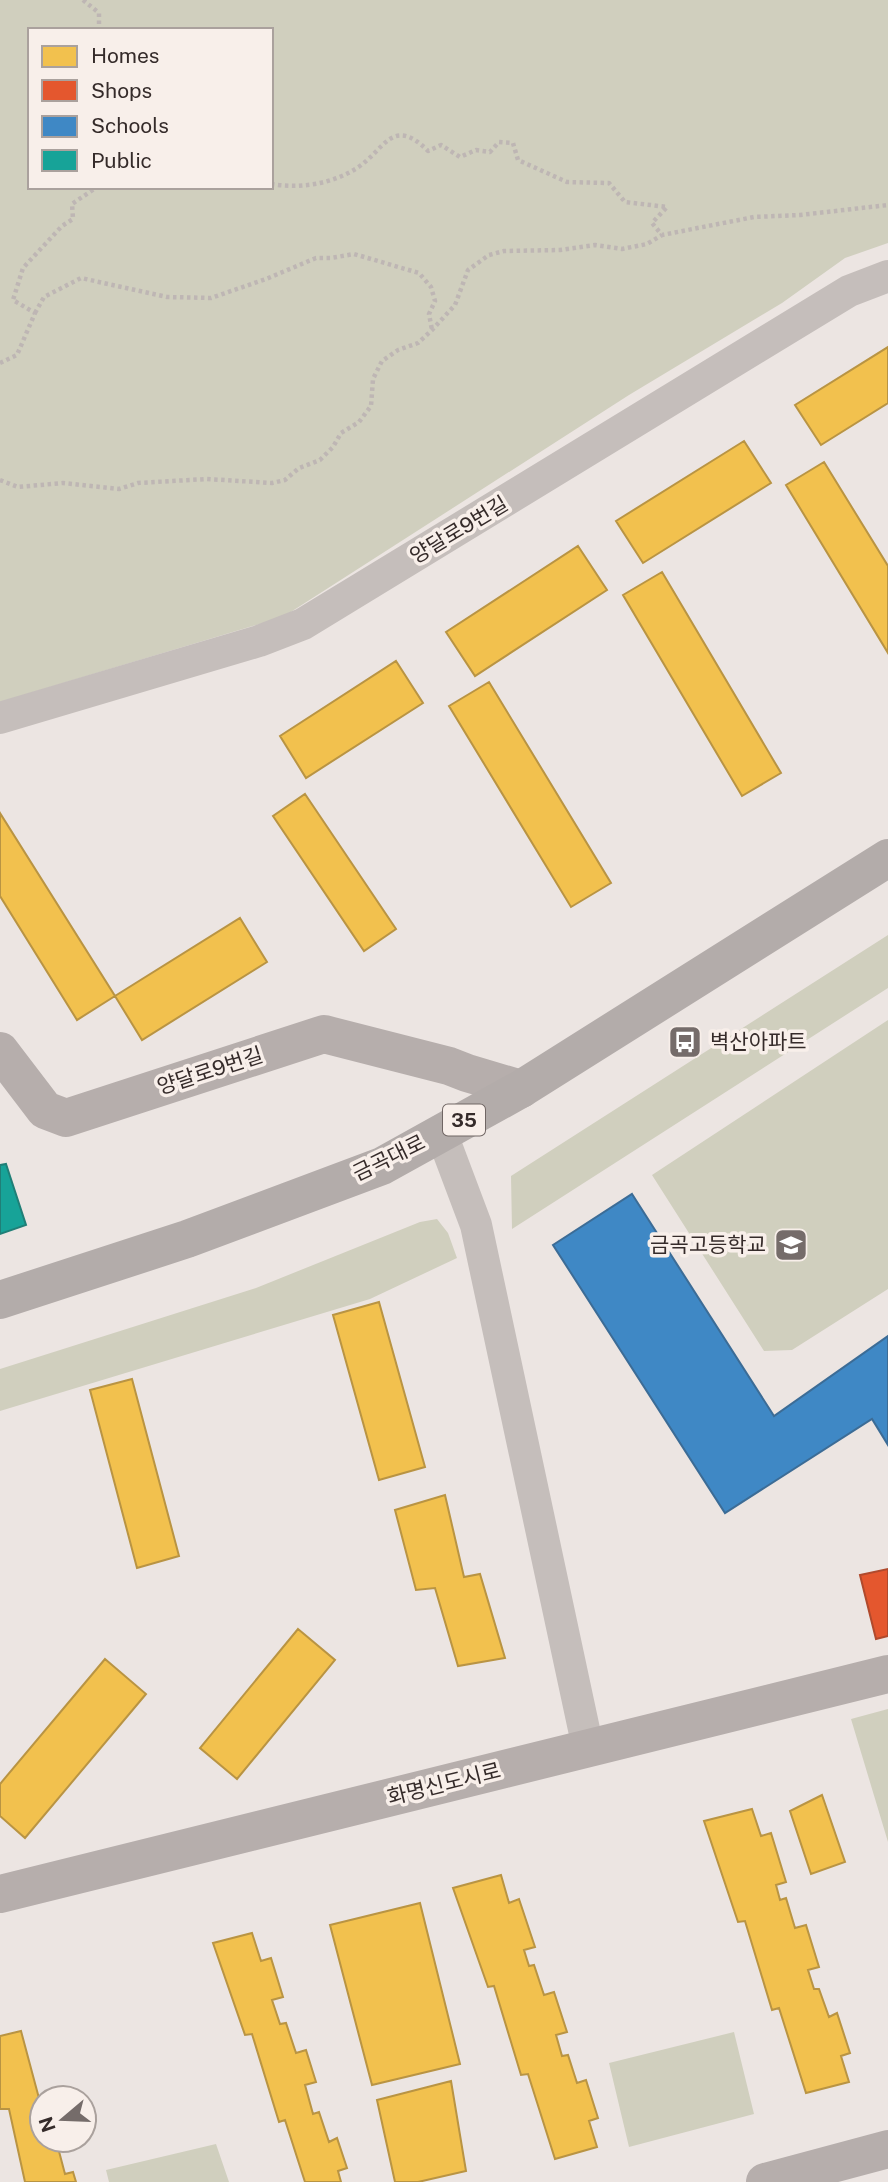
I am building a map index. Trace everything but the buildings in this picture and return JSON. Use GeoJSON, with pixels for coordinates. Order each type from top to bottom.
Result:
{"type":"FeatureCollection","features":[{"type":"Feature","properties":{"kind":"main road","name":"금곡대로"},"geometry":{"type":"LineString","coordinates":[[0,1300],[187,1239],[382,1166],[521,1089],[888,858]]}},
{"type":"Feature","properties":{"kind":"main road","name":"양달로9번길"},"geometry":{"type":"LineString","coordinates":[[0,1051],[45,1110],[66,1118],[324,1034],[449,1066],[521,1089]]}},
{"type":"Feature","properties":{"kind":"main road"},"geometry":{"type":"LineString","coordinates":[[449,1066],[457,1124]]}},
{"type":"Feature","properties":{"kind":"main road","name":"화명신도시로"},"geometry":{"type":"LineString","coordinates":[[0,1894],[888,1674]]}},
{"type":"Feature","properties":{"kind":"main road"},"geometry":{"type":"LineString","coordinates":[[765,2182],[888,2148]]}},
{"type":"Feature","properties":{"kind":"street","name":"양달로9번길"},"geometry":{"type":"LineString","coordinates":[[0,718],[259,641],[303,624],[849,291],[888,276]]}},
{"type":"Feature","properties":{"kind":"street"},"geometry":{"type":"LineString","coordinates":[[457,1124],[476,1225],[588,1748]]}},
{"type":"Feature","properties":{"kind":"path"},"geometry":{"type":"LineString","coordinates":[[83,0],[99,13],[99,28]]}},
{"type":"Feature","properties":{"kind":"path"},"geometry":{"type":"LineString","coordinates":[[273,184],[289,187],[318,184],[358,168],[380,145],[397,136],[415,138],[428,151],[442,145],[460,157],[476,150],[490,152],[499,142],[513,144],[518,160],[567,182],[609,183],[625,202],[667,207],[652,223],[662,235]]}},
{"type":"Feature","properties":{"kind":"path"},"geometry":{"type":"LineString","coordinates":[[36,313],[13,300],[23,268],[62,226],[73,219],[72,204],[94,189]]}},
{"type":"Feature","properties":{"kind":"path"},"geometry":{"type":"LineString","coordinates":[[0,480],[18,487],[63,483],[119,489],[138,483],[208,479],[272,483],[285,480],[299,468],[320,460],[333,447],[341,433],[359,422],[371,406],[373,379],[382,361],[398,349],[418,343],[432,330],[455,305],[468,270],[489,255],[504,251],[560,250],[595,245],[622,248],[647,244],[662,235],[754,217],[800,215],[888,205]]}},
{"type":"Feature","properties":{"kind":"path"},"geometry":{"type":"LineString","coordinates":[[0,363],[17,355],[44,297],[81,278],[167,298],[211,298],[316,258],[354,254],[419,272],[430,287],[435,302],[429,314],[432,330]]}},
{"type":"Feature","properties":{"kind":"shaded area"},"geometry":{"type":"Polygon","coordinates":[[[0,0],[888,0],[888,243],[845,258],[782,303],[629,395],[283,617],[0,702],[0,0]]]}},
{"type":"Feature","properties":{"kind":"shaded area"},"geometry":{"type":"Polygon","coordinates":[[[888,935],[888,988],[512,1229],[511,1176],[888,935]]]}},
{"type":"Feature","properties":{"kind":"shaded area"},"geometry":{"type":"Polygon","coordinates":[[[888,1020],[888,1289],[792,1350],[764,1351],[652,1175],[888,1020]]]}},
{"type":"Feature","properties":{"kind":"shaded area"},"geometry":{"type":"Polygon","coordinates":[[[437,1219],[448,1233],[457,1258],[370,1299],[0,1411],[0,1369],[256,1288],[420,1222],[437,1219]]]}},
{"type":"Feature","properties":{"kind":"shaded area"},"geometry":{"type":"Polygon","coordinates":[[[888,1709],[888,1842],[851,1719],[888,1709]]]}},
{"type":"Feature","properties":{"kind":"shaded area"},"geometry":{"type":"Polygon","coordinates":[[[734,2032],[754,2114],[629,2147],[609,2063],[734,2032]]]}},
{"type":"Feature","properties":{"kind":"shaded area"},"geometry":{"type":"Polygon","coordinates":[[[216,2144],[229,2182],[109,2182],[106,2170],[216,2144]]]}},
{"type":"Feature","properties":{"kind":"place","name":"벽산아파트"},"geometry":{"type":"Point","coordinates":[685,1042]}},
{"type":"Feature","properties":{"kind":"place","name":"금곡고등학교"},"geometry":{"type":"Point","coordinates":[791,1245]}}]}
